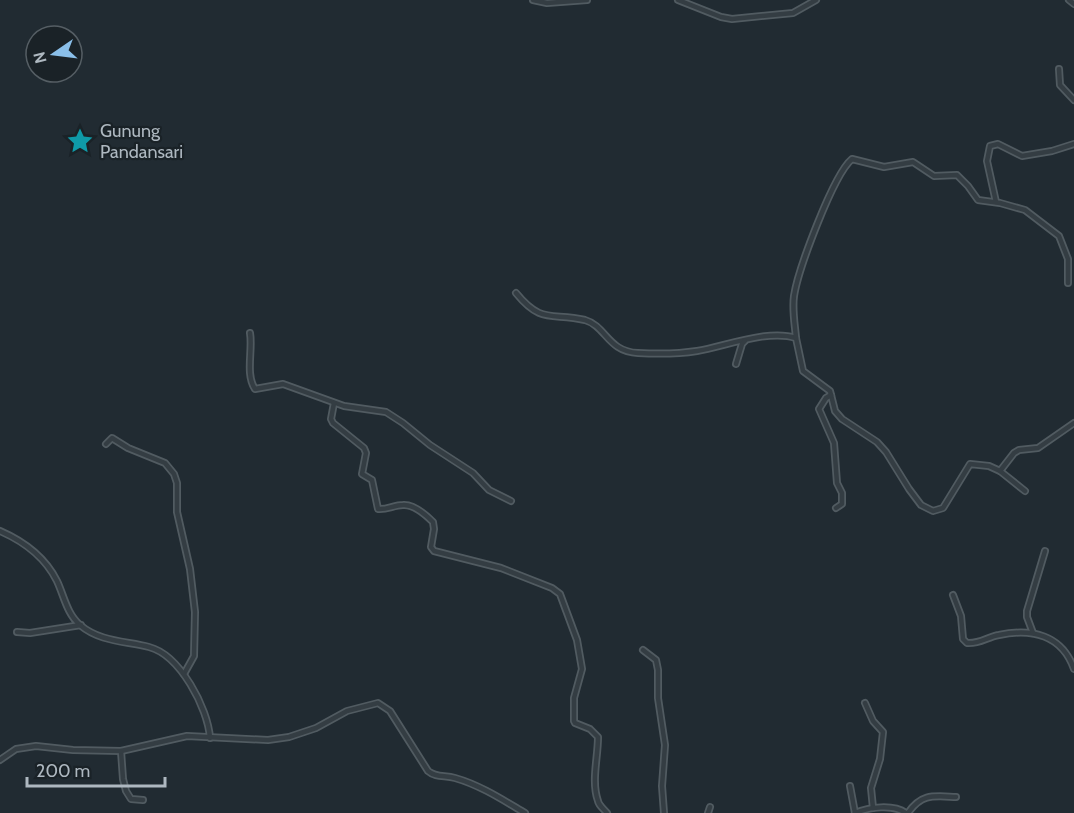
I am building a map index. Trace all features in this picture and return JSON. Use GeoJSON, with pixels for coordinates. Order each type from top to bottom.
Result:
{"type":"FeatureCollection","features":[{"type":"Feature","properties":{"kind":"street"},"geometry":{"type":"LineString","coordinates":[[533,0],[547,3],[587,0]]}},
{"type":"Feature","properties":{"kind":"street"},"geometry":{"type":"LineString","coordinates":[[678,0],[732,19],[793,13],[816,0]]}},
{"type":"Feature","properties":{"kind":"street"},"geometry":{"type":"LineString","coordinates":[[1069,0],[1074,4]]}},
{"type":"Feature","properties":{"kind":"street"},"geometry":{"type":"LineString","coordinates":[[1059,69],[1060,85],[1074,100]]}},
{"type":"Feature","properties":{"kind":"street"},"geometry":{"type":"LineString","coordinates":[[996,202],[987,164],[990,146],[998,144],[1022,156],[1052,151],[1074,144]]}},
{"type":"Feature","properties":{"kind":"street"},"geometry":{"type":"LineString","coordinates":[[1025,491],[1000,471],[970,464],[943,508],[933,511],[927,509],[909,489],[886,452],[877,442],[838,416],[831,395],[826,388],[803,371],[796,338],[794,299],[801,266],[836,181],[852,159],[884,167],[913,162],[934,176],[957,176],[978,200],[1025,210],[1059,236],[1068,259],[1068,283]]}},
{"type":"Feature","properties":{"kind":"street"},"geometry":{"type":"LineString","coordinates":[[516,293],[539,314],[592,322],[616,347],[635,354],[695,351],[755,338],[782,336],[796,338]]}},
{"type":"Feature","properties":{"kind":"street"},"geometry":{"type":"LineString","coordinates":[[250,333],[253,388],[283,384],[334,403],[393,416],[430,446],[473,473],[489,490],[511,501]]}},
{"type":"Feature","properties":{"kind":"street"},"geometry":{"type":"LineString","coordinates":[[736,364],[745,341]]}},
{"type":"Feature","properties":{"kind":"street"},"geometry":{"type":"LineString","coordinates":[[831,395],[826,398],[819,409],[834,443],[837,483],[843,498],[842,504],[836,508]]}},
{"type":"Feature","properties":{"kind":"street"},"geometry":{"type":"LineString","coordinates":[[334,403],[331,419],[333,423],[364,448],[366,453],[362,474],[372,480],[378,508],[383,510],[403,504],[411,506],[433,522],[431,547],[435,551],[507,570],[552,588],[560,594],[577,640],[582,669],[574,698],[574,721],[590,729],[598,737],[595,763],[597,796],[599,805],[607,813]]}},
{"type":"Feature","properties":{"kind":"street"},"geometry":{"type":"LineString","coordinates":[[1000,471],[1011,455],[1018,450],[1038,448],[1074,423]]}},
{"type":"Feature","properties":{"kind":"street"},"geometry":{"type":"LineString","coordinates":[[106,444],[112,438],[128,448],[165,463],[174,474],[177,483],[177,512],[190,569],[195,612],[194,656],[184,674]]}},
{"type":"Feature","properties":{"kind":"street"},"geometry":{"type":"LineString","coordinates":[[0,531],[22,541],[48,567],[69,612],[81,625],[102,637],[150,647],[162,652],[184,674],[198,698],[210,738]]}},
{"type":"Feature","properties":{"kind":"street"},"geometry":{"type":"LineString","coordinates":[[1033,633],[1027,610],[1045,551]]}},
{"type":"Feature","properties":{"kind":"street"},"geometry":{"type":"LineString","coordinates":[[953,595],[961,616],[963,639],[967,643],[979,643],[998,635],[1033,633],[1051,639],[1060,646],[1069,656],[1074,669]]}},
{"type":"Feature","properties":{"kind":"street"},"geometry":{"type":"LineString","coordinates":[[17,632],[30,633],[81,625]]}},
{"type":"Feature","properties":{"kind":"street"},"geometry":{"type":"LineString","coordinates":[[643,650],[656,660],[658,670],[658,698],[665,746],[662,786],[664,813]]}},
{"type":"Feature","properties":{"kind":"street"},"geometry":{"type":"LineString","coordinates":[[0,760],[16,749],[36,746],[73,750],[121,751],[187,736],[268,740],[289,737],[315,728],[347,711],[378,703],[390,711],[433,775],[465,781],[525,813]]}},
{"type":"Feature","properties":{"kind":"street"},"geometry":{"type":"LineString","coordinates":[[865,703],[873,721],[883,732],[880,759],[871,788],[873,808]]}},
{"type":"Feature","properties":{"kind":"street"},"geometry":{"type":"LineString","coordinates":[[121,751],[126,791],[131,799],[143,800]]}},
{"type":"Feature","properties":{"kind":"street"},"geometry":{"type":"LineString","coordinates":[[850,786],[855,813],[873,808],[898,809],[907,813],[919,800],[925,798],[956,797]]}},
{"type":"Feature","properties":{"kind":"place","name":"Gunung Pandansari"},"geometry":{"type":"Point","coordinates":[80,141]}}]}
